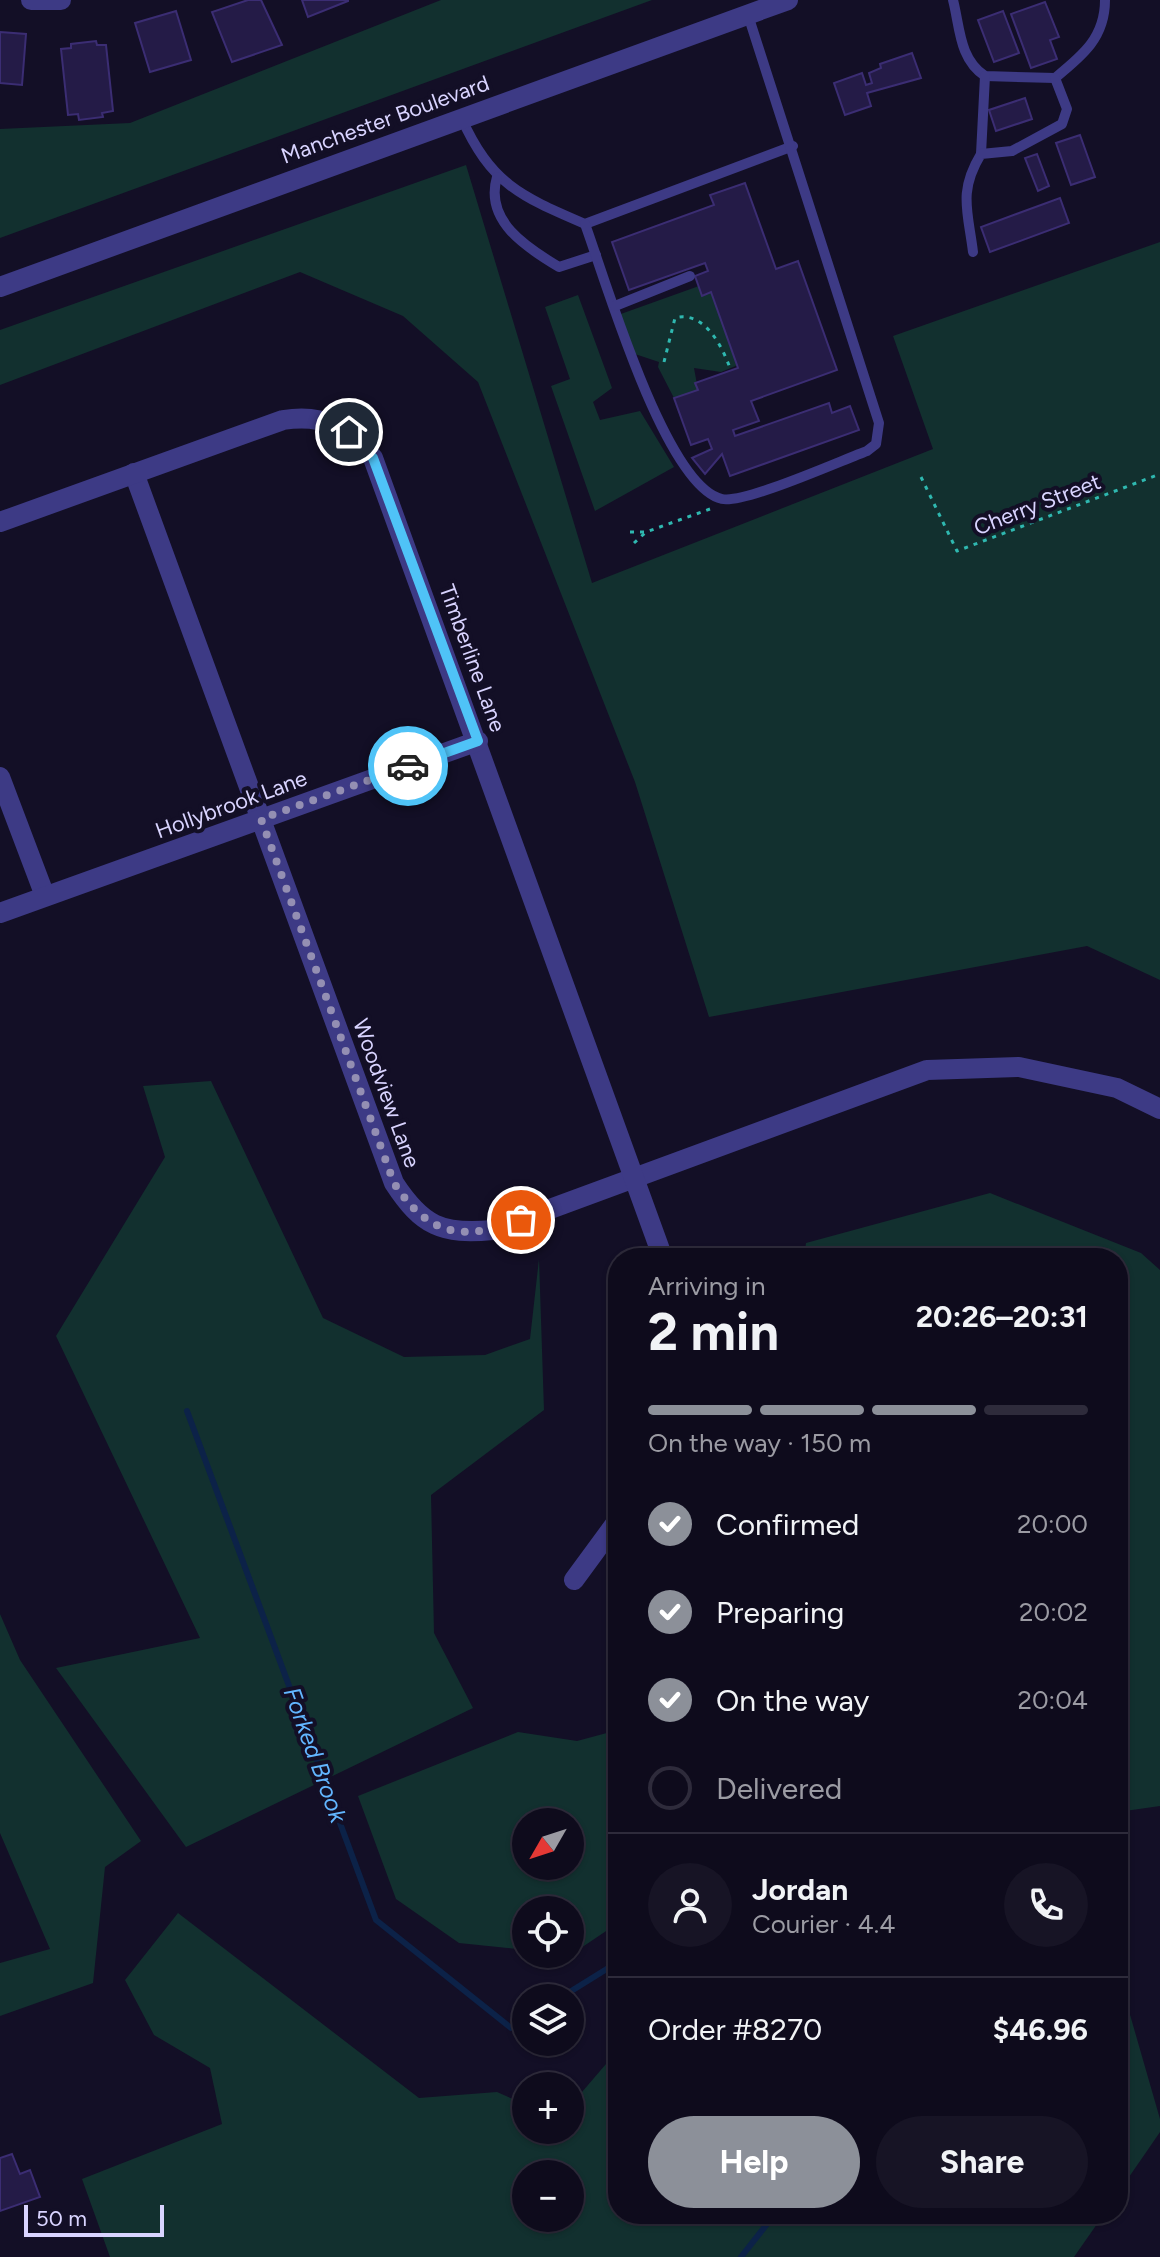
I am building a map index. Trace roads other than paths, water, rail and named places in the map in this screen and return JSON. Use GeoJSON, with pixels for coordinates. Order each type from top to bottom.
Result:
{"type":"FeatureCollection","features":[{"type":"Feature","properties":{"kind":"street"},"geometry":{"type":"LineString","coordinates":[[31,0],[61,0]]}},
{"type":"Feature","properties":{"kind":"street","name":"Manchester Boulevard"},"geometry":{"type":"LineString","coordinates":[[0,287],[788,0]]}},
{"type":"Feature","properties":{"kind":"street","name":"Timberline Lane"},"geometry":{"type":"LineString","coordinates":[[0,522],[283,420],[306,416],[328,420],[349,432],[373,458],[660,1248]]}},
{"type":"Feature","properties":{"kind":"street","name":"Woodview Lane"},"geometry":{"type":"LineString","coordinates":[[134,473],[394,1183],[417,1215],[439,1228],[464,1233],[493,1230],[927,1070],[1019,1067],[1117,1088],[1160,1109]]}},
{"type":"Feature","properties":{"kind":"street","name":"Hollybrook Lane"},"geometry":{"type":"LineString","coordinates":[[0,913],[478,741]]}},
{"type":"Feature","properties":{"kind":"street"},"geometry":{"type":"LineString","coordinates":[[0,777],[45,896]]}},
{"type":"Feature","properties":{"kind":"street"},"geometry":{"type":"LineString","coordinates":[[574,1580],[608,1534]]}},
{"type":"Feature","properties":{"kind":"lane"},"geometry":{"type":"LineString","coordinates":[[953,0],[969,62],[985,76],[1055,78],[1085,54],[1095,40],[1105,17],[1105,0]]}},
{"type":"Feature","properties":{"kind":"lane"},"geometry":{"type":"LineString","coordinates":[[585,224],[660,427],[703,487],[722,499],[736,499],[867,451],[876,444],[879,434],[793,146],[748,15]]}},
{"type":"Feature","properties":{"kind":"lane"},"geometry":{"type":"LineString","coordinates":[[973,252],[965,185],[981,154],[985,76]]}},
{"type":"Feature","properties":{"kind":"lane"},"geometry":{"type":"LineString","coordinates":[[981,154],[1012,151],[1062,124],[1067,109],[1055,78]]}},
{"type":"Feature","properties":{"kind":"lane"},"geometry":{"type":"LineString","coordinates":[[461,117],[475,148],[497,177],[539,204],[585,224],[793,146]]}},
{"type":"Feature","properties":{"kind":"lane"},"geometry":{"type":"LineString","coordinates":[[497,177],[493,191],[506,230],[559,267],[596,255]]}},
{"type":"Feature","properties":{"kind":"lane"},"geometry":{"type":"LineString","coordinates":[[615,306],[690,276]]}},
{"type":"Feature","properties":{"kind":"waterway","name":"Forked Brook"},"geometry":{"type":"LineString","coordinates":[[187,1411],[376,1920],[512,2027]]}},
{"type":"Feature","properties":{"kind":"waterway","name":"Forked Brook"},"geometry":{"type":"LineString","coordinates":[[583,1984],[608,1968]]}},
{"type":"Feature","properties":{"kind":"waterway","name":"Forked Brook"},"geometry":{"type":"LineString","coordinates":[[741,2257],[767,2224]]}}]}
